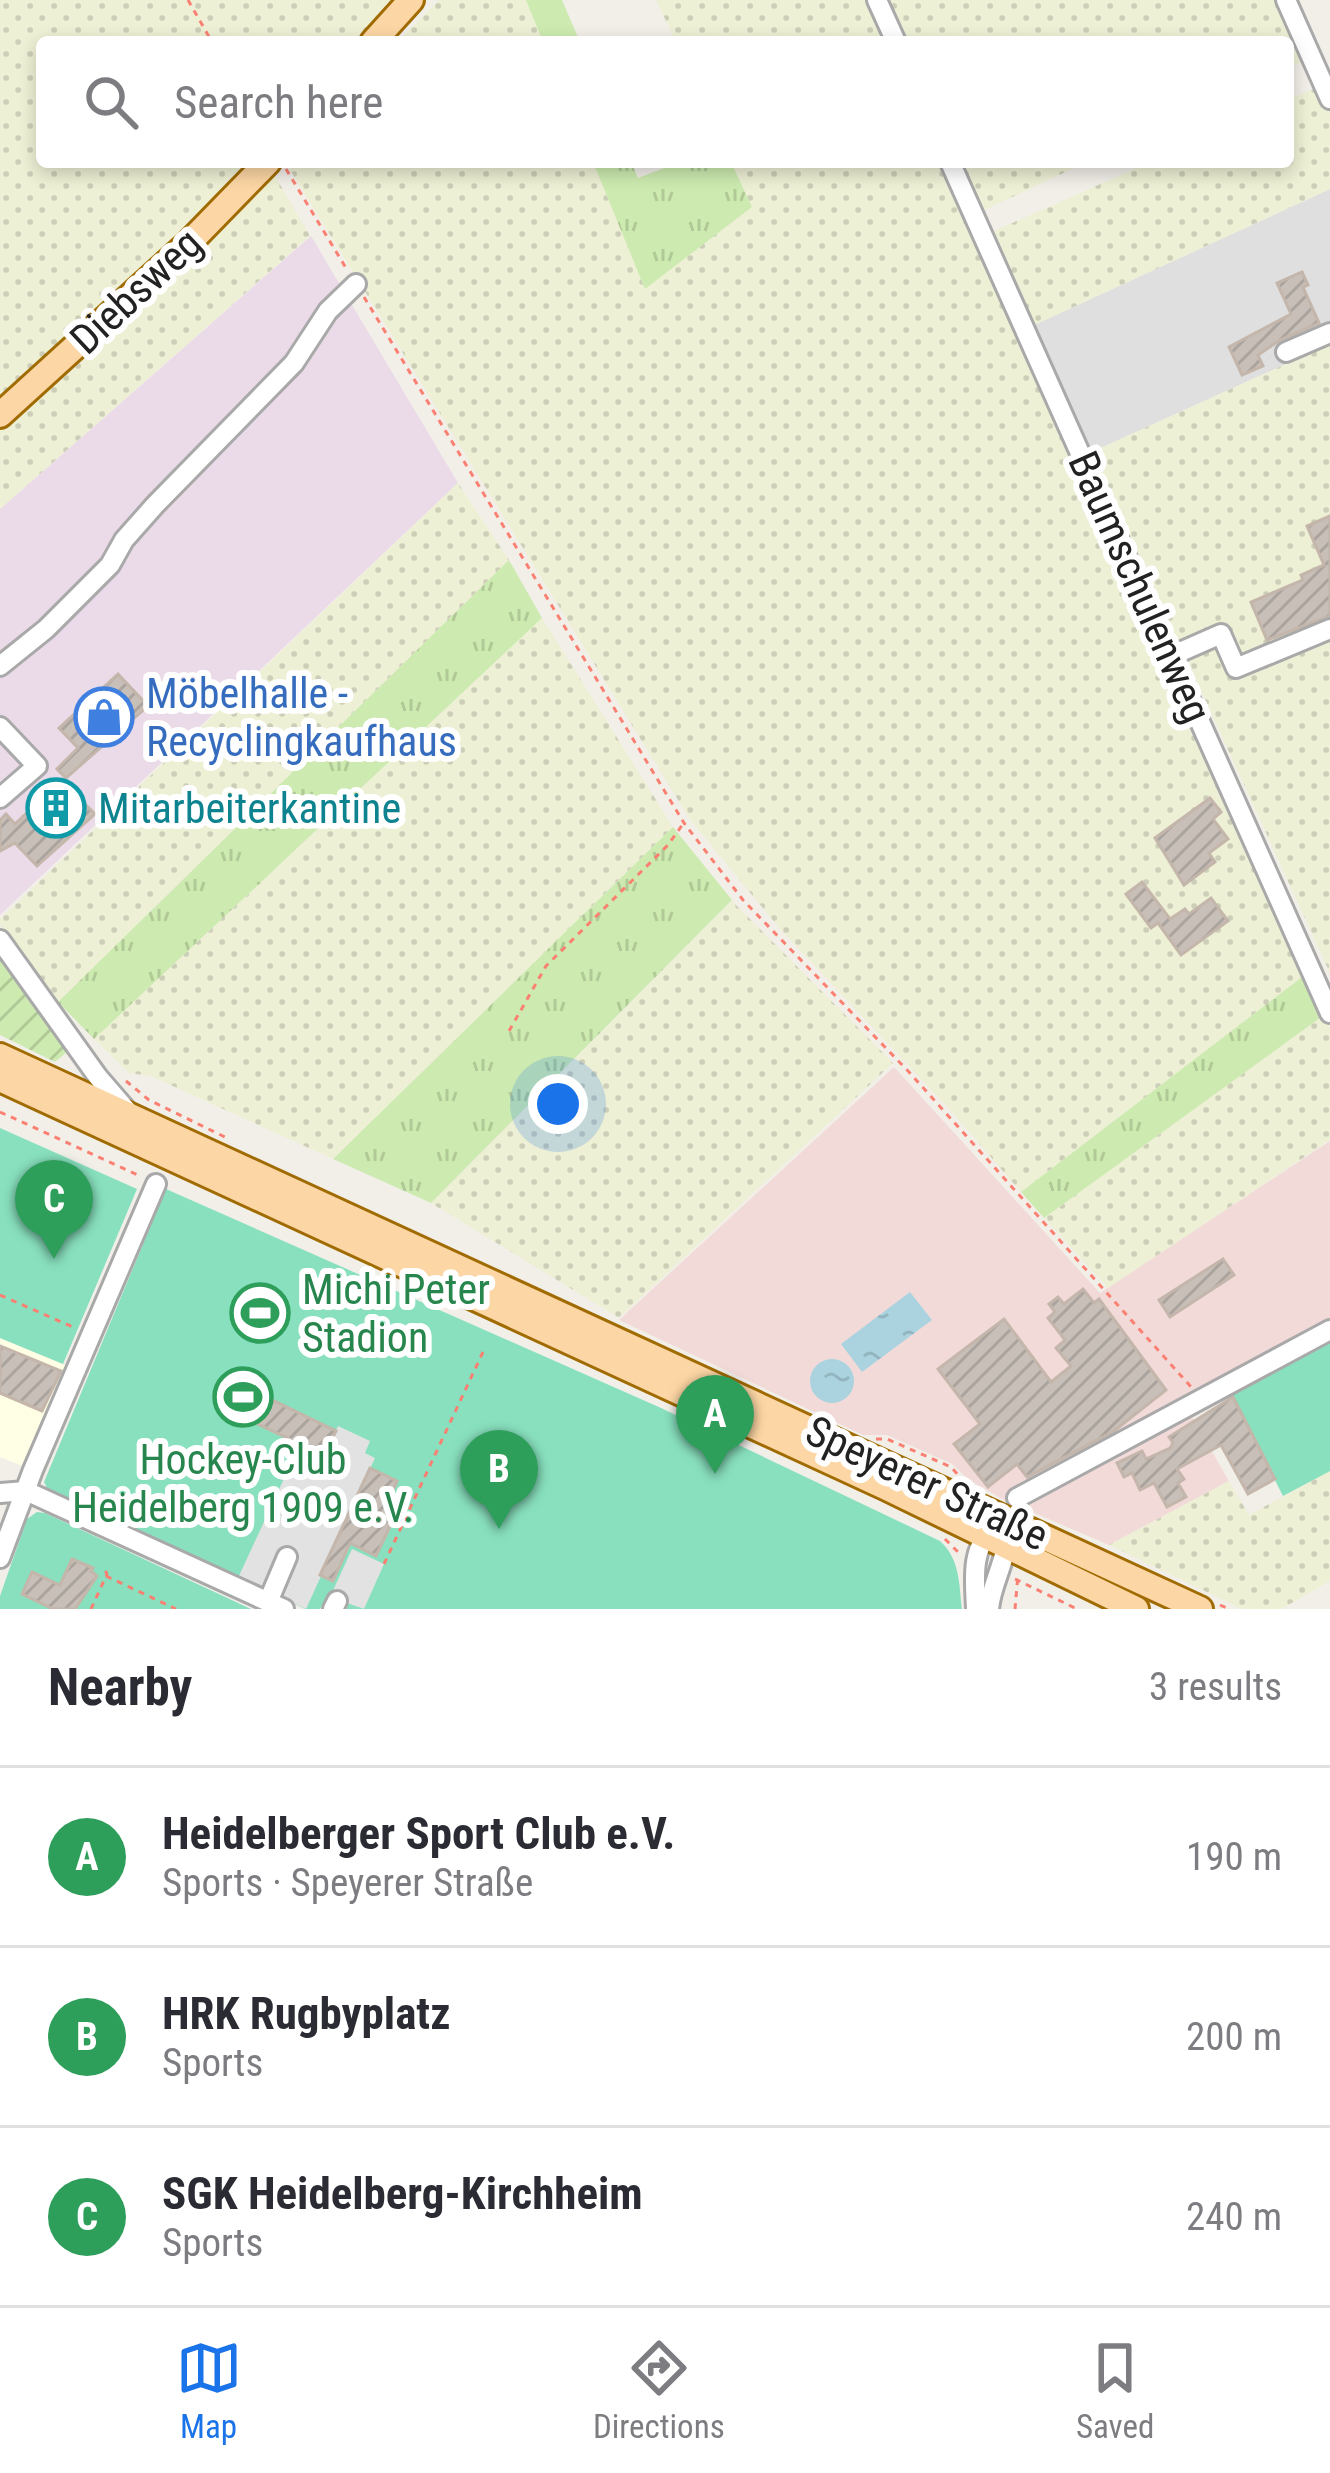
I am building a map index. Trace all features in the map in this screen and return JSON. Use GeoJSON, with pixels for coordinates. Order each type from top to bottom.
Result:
{"type":"FeatureCollection","features":[{"type":"Feature","properties":{"kind":"main road"},"geometry":{"type":"LineString","coordinates":[[378,36],[411,0]]}},
{"type":"Feature","properties":{"kind":"main road","name":"Diebsweg"},"geometry":{"type":"LineString","coordinates":[[0,415],[190,242],[262,168]]}},
{"type":"Feature","properties":{"kind":"main road","name":"Speyerer Straße"},"geometry":{"type":"LineString","coordinates":[[0,1056],[1012,1509],[1200,1609]]}},
{"type":"Feature","properties":{"kind":"main road","name":"Speyerer Straße"},"geometry":{"type":"LineString","coordinates":[[0,1079],[868,1479],[1136,1609]]}},
{"type":"Feature","properties":{"kind":"street"},"geometry":{"type":"LineString","coordinates":[[878,0],[893,36]]}},
{"type":"Feature","properties":{"kind":"street"},"geometry":{"type":"LineString","coordinates":[[1286,0],[1330,99]]}},
{"type":"Feature","properties":{"kind":"street","name":"Baumschulenweg"},"geometry":{"type":"LineString","coordinates":[[953,168],[1330,1012]]}},
{"type":"Feature","properties":{"kind":"street"},"geometry":{"type":"LineString","coordinates":[[0,666],[46,629],[110,565],[124,540],[294,363],[328,311],[356,284]]}},
{"type":"Feature","properties":{"kind":"street"},"geometry":{"type":"LineString","coordinates":[[1286,352],[1330,333]]}},
{"type":"Feature","properties":{"kind":"street"},"geometry":{"type":"LineString","coordinates":[[1171,656],[1221,634],[1236,668],[1330,629]]}},
{"type":"Feature","properties":{"kind":"street"},"geometry":{"type":"LineString","coordinates":[[0,727],[37,766],[4,788]]}},
{"type":"Feature","properties":{"kind":"street"},"geometry":{"type":"LineString","coordinates":[[0,940],[134,1118]]}},
{"type":"Feature","properties":{"kind":"street"},"geometry":{"type":"LineString","coordinates":[[0,1558],[156,1184]]}},
{"type":"Feature","properties":{"kind":"street"},"geometry":{"type":"LineString","coordinates":[[976,1609],[975,1564],[995,1544],[1012,1509],[1201,1398],[1330,1330]]}},
{"type":"Feature","properties":{"kind":"street"},"geometry":{"type":"LineString","coordinates":[[0,1492],[26,1491],[276,1605],[287,1557]]}},
{"type":"Feature","properties":{"kind":"street"},"geometry":{"type":"LineString","coordinates":[[989,1609],[995,1544]]}},
{"type":"Feature","properties":{"kind":"path"},"geometry":{"type":"LineString","coordinates":[[188,0],[209,36]]}},
{"type":"Feature","properties":{"kind":"path"},"geometry":{"type":"LineString","coordinates":[[286,168],[684,823],[743,900],[909,1072],[1201,1398]]}},
{"type":"Feature","properties":{"kind":"path"},"geometry":{"type":"LineString","coordinates":[[509,1031],[546,966],[668,845],[684,823]]}},
{"type":"Feature","properties":{"kind":"path"},"geometry":{"type":"LineString","coordinates":[[0,1295],[91,1335]]}},
{"type":"Feature","properties":{"kind":"path"},"geometry":{"type":"LineString","coordinates":[[384,1564],[483,1352]]}},
{"type":"Feature","properties":{"kind":"path"},"geometry":{"type":"LineString","coordinates":[[92,1609],[106,1576],[103,1566]]}},
{"type":"Feature","properties":{"kind":"path"},"geometry":{"type":"LineString","coordinates":[[106,1576],[176,1609]]}},
{"type":"Feature","properties":{"kind":"path"},"geometry":{"type":"LineString","coordinates":[[1016,1609],[1012,1579],[1077,1609]]}},
{"type":"Feature","properties":{"kind":"shaded area"},"geometry":{"type":"Polygon","coordinates":[[[0,0],[391,0],[359,36],[36,36],[36,168],[242,168],[194,221],[0,397],[0,0]]]}},
{"type":"Feature","properties":{"kind":"shaded area"},"geometry":{"type":"Polygon","coordinates":[[[439,0],[526,0],[541,36],[403,36],[439,0]]]}},
{"type":"Feature","properties":{"kind":"shaded area"},"geometry":{"type":"Polygon","coordinates":[[[656,0],[869,0],[885,36],[673,36],[656,0]]]}},
{"type":"Feature","properties":{"kind":"shaded area"},"geometry":{"type":"Polygon","coordinates":[[[886,0],[1279,0],[1306,60],[1294,65],[1294,36],[901,36],[886,0]]]}},
{"type":"Feature","properties":{"kind":"shaded area"},"geometry":{"type":"Polygon","coordinates":[[[1318,87],[1330,112],[1330,189],[1032,326],[990,233],[1136,168],[1294,168],[1294,97],[1318,87]]]}},
{"type":"Feature","properties":{"kind":"shaded area"},"geometry":{"type":"Polygon","coordinates":[[[289,168],[595,168],[645,288],[752,207],[734,168],[945,168],[1306,974],[1021,1192],[780,929],[691,821],[289,168]]]}},
{"type":"Feature","properties":{"kind":"shaded area"},"geometry":{"type":"Polygon","coordinates":[[[961,168],[1074,168],[980,212],[961,168]]]}},
{"type":"Feature","properties":{"kind":"shaded area"},"geometry":{"type":"Polygon","coordinates":[[[275,176],[310,236],[0,509],[0,430],[69,373],[275,176]]]}},
{"type":"Feature","properties":{"kind":"shaded area"},"geometry":{"type":"Polygon","coordinates":[[[1330,189],[1330,344],[1092,452],[1032,326],[1330,189]]]}},
{"type":"Feature","properties":{"kind":"shaded area"},"geometry":{"type":"Polygon","coordinates":[[[311,236],[458,483],[0,915],[0,509],[311,236]]]}},
{"type":"Feature","properties":{"kind":"shaded area"},"geometry":{"type":"Polygon","coordinates":[[[1330,344],[1330,973],[1092,452],[1330,344]]]}},
{"type":"Feature","properties":{"kind":"shaded area"},"geometry":{"type":"Polygon","coordinates":[[[458,483],[509,560],[58,1002],[0,919],[458,483]]]}},
{"type":"Feature","properties":{"kind":"shaded area"},"geometry":{"type":"Polygon","coordinates":[[[542,618],[673,827],[333,1159],[151,1076],[129,1073],[94,1039],[542,618]]]}},
{"type":"Feature","properties":{"kind":"shaded area"},"geometry":{"type":"Polygon","coordinates":[[[732,901],[893,1063],[619,1318],[431,1203],[732,901]]]}},
{"type":"Feature","properties":{"kind":"shaded area"},"geometry":{"type":"Polygon","coordinates":[[[1324,1015],[1330,1027],[1330,1140],[1108,1288],[1044,1218],[1324,1015]]]}},
{"type":"Feature","properties":{"kind":"shaded area"},"geometry":{"type":"Polygon","coordinates":[[[894,1067],[1100,1293],[1330,1141],[1330,1324],[1183,1401],[1229,1481],[1109,1545],[1004,1500],[952,1464],[887,1435],[863,1435],[619,1320],[894,1067]]]}},
{"type":"Feature","properties":{"kind":"shaded area"},"geometry":{"type":"Polygon","coordinates":[[[0,1338],[72,1368],[30,1469],[0,1457],[0,1338]]]}},
{"type":"Feature","properties":{"kind":"shaded area"},"geometry":{"type":"Polygon","coordinates":[[[338,1426],[370,1441],[365,1453],[375,1458],[306,1609],[285,1600],[282,1590],[269,1584],[261,1589],[238,1578],[294,1457],[311,1464],[324,1456],[338,1426]]]}},
{"type":"Feature","properties":{"kind":"shaded area"},"geometry":{"type":"Polygon","coordinates":[[[1330,1471],[1330,1581],[1281,1609],[1242,1609],[1109,1545],[1229,1481],[1249,1515],[1330,1471]]]}},
{"type":"Feature","properties":{"kind":"shaded area"},"geometry":{"type":"Polygon","coordinates":[[[352,1549],[384,1564],[364,1609],[330,1597],[352,1549]]]}},
{"type":"Feature","properties":{"kind":"green space"},"geometry":{"type":"Polygon","coordinates":[[[526,0],[562,0],[577,36],[541,36],[526,0]]]}},
{"type":"Feature","properties":{"kind":"green space"},"geometry":{"type":"Polygon","coordinates":[[[595,168],[634,168],[638,178],[664,168],[734,168],[752,207],[645,289],[595,168]]]}},
{"type":"Feature","properties":{"kind":"green space"},"geometry":{"type":"Polygon","coordinates":[[[509,560],[542,618],[94,1039],[58,1002],[509,560]]]}},
{"type":"Feature","properties":{"kind":"green space"},"geometry":{"type":"Polygon","coordinates":[[[673,827],[732,900],[431,1203],[333,1159],[673,827]]]}},
{"type":"Feature","properties":{"kind":"green space"},"geometry":{"type":"Polygon","coordinates":[[[0,949],[67,1052],[55,1062],[0,1035],[0,949]]]}},
{"type":"Feature","properties":{"kind":"green space"},"geometry":{"type":"Polygon","coordinates":[[[1306,974],[1324,1015],[1044,1218],[1021,1192],[1306,974]]]}},
{"type":"Feature","properties":{"kind":"green space"},"geometry":{"type":"Polygon","coordinates":[[[0,1128],[137,1189],[63,1364],[0,1338],[0,1128]]]}},
{"type":"Feature","properties":{"kind":"green space"},"geometry":{"type":"Polygon","coordinates":[[[166,1189],[661,1408],[940,1541],[955,1564],[962,1609],[334,1609],[323,1604],[320,1609],[305,1609],[285,1600],[282,1590],[269,1584],[261,1589],[50,1494],[44,1482],[166,1189]]]}},
{"type":"Feature","properties":{"kind":"green space"},"geometry":{"type":"Polygon","coordinates":[[[1330,1339],[1330,1471],[1283,1496],[1230,1391],[1330,1339]]]}},
{"type":"Feature","properties":{"kind":"green space"},"geometry":{"type":"Polygon","coordinates":[[[37,1512],[251,1609],[0,1609],[0,1596],[27,1519],[37,1512]]]}},
{"type":"Feature","properties":{"kind":"water"},"geometry":{"type":"Polygon","coordinates":[[[910,1292],[932,1320],[862,1372],[841,1344],[910,1292]]]}},
{"type":"Feature","properties":{"kind":"water"},"geometry":{"type":"Polygon","coordinates":[[[832,1359],[847,1366],[854,1381],[847,1396],[832,1403],[817,1396],[810,1381],[817,1366],[832,1359]]]}},
{"type":"Feature","properties":{"kind":"building"},"geometry":{"type":"Polygon","coordinates":[[[1302,272],[1308,285],[1303,287],[1319,323],[1280,340],[1258,355],[1263,366],[1242,375],[1229,347],[1291,314],[1277,283],[1302,272]]]}},
{"type":"Feature","properties":{"kind":"building"},"geometry":{"type":"Polygon","coordinates":[[[1330,516],[1330,616],[1267,640],[1251,602],[1303,580],[1301,575],[1324,565],[1307,526],[1330,516]]]}},
{"type":"Feature","properties":{"kind":"building","name":"Möbelhalle - Recyclingkaufhaus"},"geometry":{"type":"Polygon","coordinates":[[[118,674],[148,706],[66,778],[57,769],[78,748],[59,728],[118,674]]]}},
{"type":"Feature","properties":{"kind":"building"},"geometry":{"type":"Polygon","coordinates":[[[41,788],[52,800],[61,793],[77,812],[85,804],[95,814],[37,866],[15,843],[0,851],[0,820],[6,814],[15,824],[35,805],[29,798],[41,788]]]}},
{"type":"Feature","properties":{"kind":"building"},"geometry":{"type":"Polygon","coordinates":[[[1210,798],[1221,812],[1213,819],[1228,839],[1209,853],[1215,862],[1184,885],[1155,838],[1210,798]]]}},
{"type":"Feature","properties":{"kind":"building"},"geometry":{"type":"Polygon","coordinates":[[[1142,882],[1170,919],[1185,909],[1189,914],[1211,898],[1228,921],[1181,955],[1158,923],[1151,928],[1126,894],[1142,882]]]}},
{"type":"Feature","properties":{"kind":"building"},"geometry":{"type":"Polygon","coordinates":[[[1223,1259],[1234,1275],[1170,1317],[1159,1300],[1223,1259]]]}},
{"type":"Feature","properties":{"kind":"building"},"geometry":{"type":"Polygon","coordinates":[[[1083,1289],[1094,1303],[1099,1299],[1166,1390],[1114,1431],[1027,1477],[1017,1464],[988,1487],[954,1444],[980,1424],[938,1369],[1004,1319],[1051,1382],[1071,1366],[1056,1348],[1065,1340],[1048,1318],[1055,1312],[1049,1304],[1058,1297],[1064,1304],[1083,1289]]]}},
{"type":"Feature","properties":{"kind":"building"},"geometry":{"type":"Polygon","coordinates":[[[0,1346],[61,1371],[42,1411],[0,1393],[0,1346]]]}},
{"type":"Feature","properties":{"kind":"building"},"geometry":{"type":"Polygon","coordinates":[[[250,1395],[260,1400],[262,1395],[336,1431],[324,1455],[249,1420],[252,1415],[243,1411],[250,1395]]]}},
{"type":"Feature","properties":{"kind":"building"},"geometry":{"type":"Polygon","coordinates":[[[1233,1397],[1275,1479],[1248,1494],[1221,1445],[1177,1469],[1184,1479],[1178,1483],[1186,1497],[1167,1507],[1154,1483],[1140,1490],[1132,1473],[1124,1477],[1117,1463],[1142,1451],[1146,1459],[1170,1448],[1169,1437],[1233,1397]]]}},
{"type":"Feature","properties":{"kind":"building"},"geometry":{"type":"Polygon","coordinates":[[[370,1468],[397,1481],[392,1493],[403,1499],[376,1556],[350,1543],[333,1581],[320,1575],[370,1468]]]}},
{"type":"Feature","properties":{"kind":"building"},"geometry":{"type":"Polygon","coordinates":[[[72,1559],[93,1568],[97,1576],[75,1609],[53,1609],[22,1594],[32,1572],[60,1585],[72,1559]]]}},
{"type":"Feature","properties":{"kind":"place","name":"Möbelhalle - Recyclingkaufhaus"},"geometry":{"type":"Point","coordinates":[104,717]}},
{"type":"Feature","properties":{"kind":"place","name":"Mitarbeiterkantine"},"geometry":{"type":"Point","coordinates":[56,808]}},
{"type":"Feature","properties":{"kind":"place","name":"SGK Heidelberg-Kirchheim"},"geometry":{"type":"Point","coordinates":[54,1259]}},
{"type":"Feature","properties":{"kind":"place","name":"Michi Peter Stadion"},"geometry":{"type":"Point","coordinates":[260,1313]}},
{"type":"Feature","properties":{"kind":"place","name":"Hockey-Club Heidelberg 1909 e.V."},"geometry":{"type":"Point","coordinates":[243,1397]}},
{"type":"Feature","properties":{"kind":"place","name":"Heidelberger Sport Club e.V."},"geometry":{"type":"Point","coordinates":[715,1474]}},
{"type":"Feature","properties":{"kind":"place","name":"HRK Rugbyplatz"},"geometry":{"type":"Point","coordinates":[499,1529]}}]}
